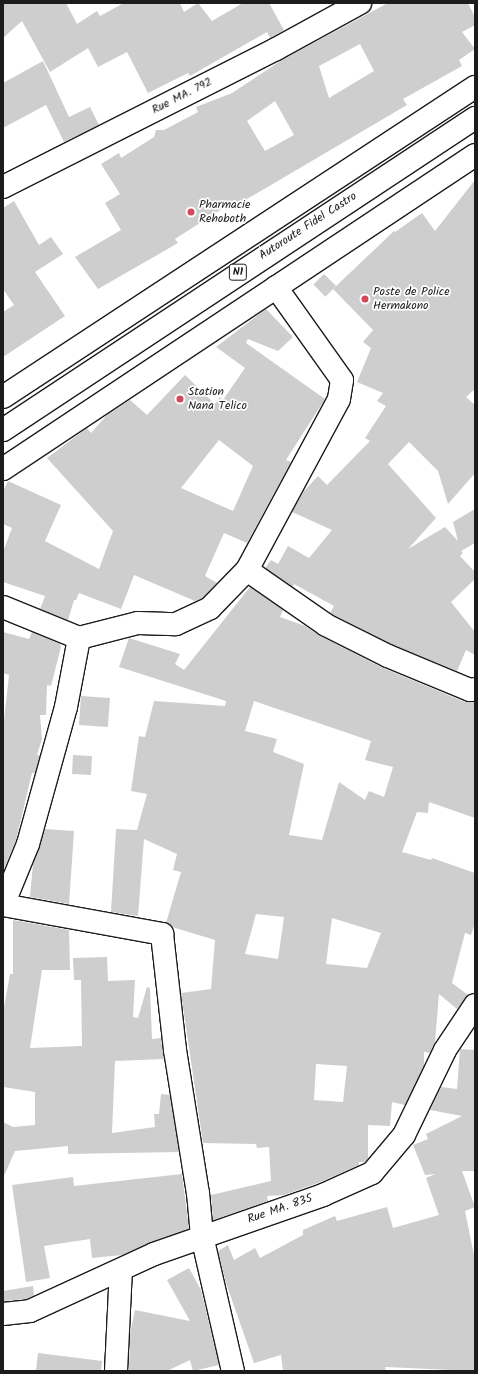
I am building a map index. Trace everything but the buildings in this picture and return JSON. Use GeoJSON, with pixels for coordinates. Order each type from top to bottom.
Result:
{"type":"FeatureCollection","features":[{"type":"Feature","properties":{"kind":"main road","name":"Rue MA. 792"},"geometry":{"type":"LineString","coordinates":[[3,187],[276,49],[360,3]]}},
{"type":"Feature","properties":{"kind":"main road","name":"N1"},"geometry":{"type":"LineString","coordinates":[[3,397],[475,87]]}},
{"type":"Feature","properties":{"kind":"main road","name":"Autoroute Fidel Castro"},"geometry":{"type":"LineString","coordinates":[[3,430],[475,118]]}},
{"type":"Feature","properties":{"kind":"main road"},"geometry":{"type":"LineString","coordinates":[[3,469],[475,154]]}},
{"type":"Feature","properties":{"kind":"main road"},"geometry":{"type":"LineString","coordinates":[[3,607],[79,638],[138,623],[176,624],[210,608],[247,570],[340,399],[342,380],[276,287]]}},
{"type":"Feature","properties":{"kind":"main road"},"geometry":{"type":"LineString","coordinates":[[247,570],[326,625],[388,656],[470,690],[475,689]]}},
{"type":"Feature","properties":{"kind":"main road"},"geometry":{"type":"LineString","coordinates":[[79,638],[66,707],[28,844],[3,905],[162,934],[175,1050],[198,1193],[202,1236],[233,1371]]}},
{"type":"Feature","properties":{"kind":"main road","name":"Rue MA. 835"},"geometry":{"type":"LineString","coordinates":[[3,1314],[30,1311],[154,1254],[323,1194],[372,1173],[404,1135],[445,1050],[475,1005]]}},
{"type":"Feature","properties":{"kind":"main road"},"geometry":{"type":"LineString","coordinates":[[116,1371],[121,1270]]}},
{"type":"Feature","properties":{"kind":"place","name":"Pharmacie Rehoboth"},"geometry":{"type":"Point","coordinates":[191,212]}},
{"type":"Feature","properties":{"kind":"place","name":"Poste de Police Hermakono"},"geometry":{"type":"Point","coordinates":[365,299]}},
{"type":"Feature","properties":{"kind":"place","name":"Station Nana Telico"},"geometry":{"type":"Point","coordinates":[180,399]}}]}
